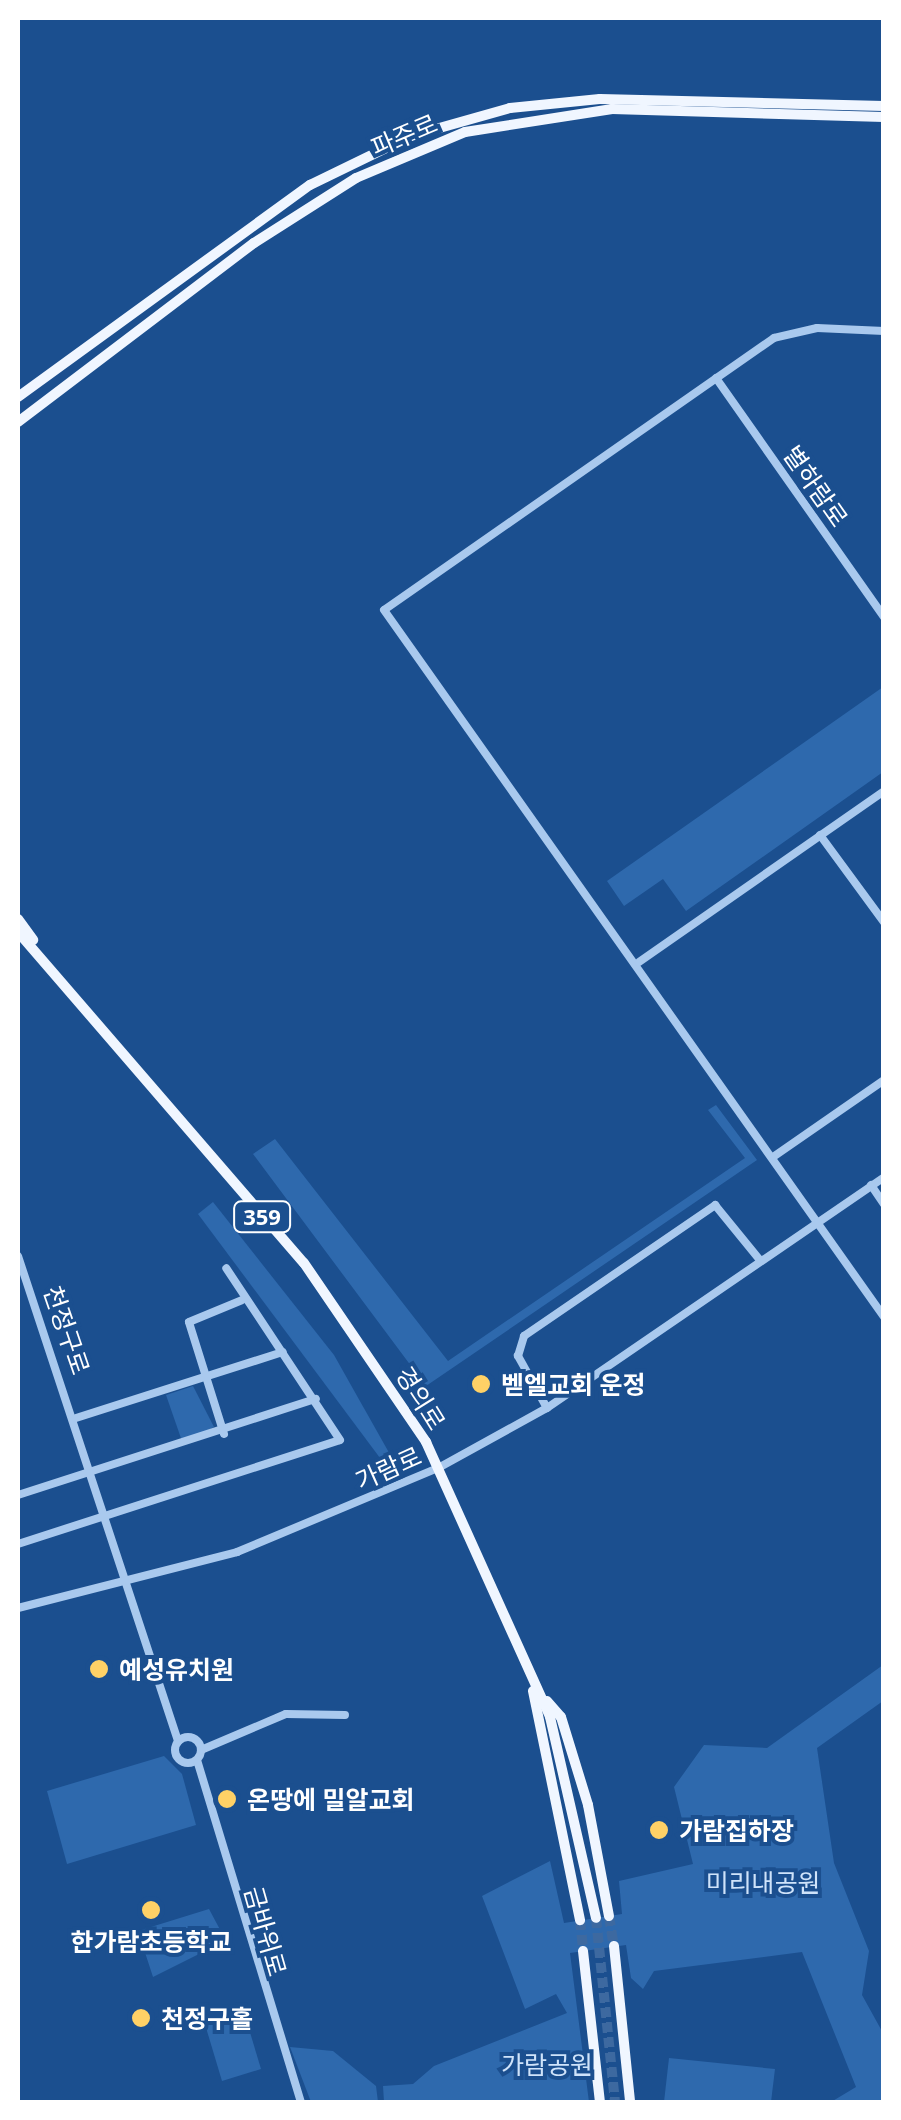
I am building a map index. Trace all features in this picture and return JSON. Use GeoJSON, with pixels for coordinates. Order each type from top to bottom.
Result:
{"type":"FeatureCollection","features":[{"type":"Feature","properties":{"kind":"main road","name":"파주로"},"geometry":{"type":"LineString","coordinates":[[18,422],[356,178],[466,132],[612,104]]}},
{"type":"Feature","properties":{"kind":"main road","name":"파주로"},"geometry":{"type":"LineString","coordinates":[[18,398],[341,165],[510,108],[612,104],[884,106]]}},
{"type":"Feature","properties":{"kind":"main road","name":"파주로"},"geometry":{"type":"LineString","coordinates":[[688,105],[884,117]]}},
{"type":"Feature","properties":{"kind":"main road","name":"경의로"},"geometry":{"type":"LineString","coordinates":[[18,919],[62,982]]}},
{"type":"Feature","properties":{"kind":"main road","name":"경의로"},"geometry":{"type":"LineString","coordinates":[[18,932],[304,1263],[440,1468],[561,1748],[596,1918]]}},
{"type":"Feature","properties":{"kind":"main road"},"geometry":{"type":"LineString","coordinates":[[533,1685],[561,1717],[609,1916]]}},
{"type":"Feature","properties":{"kind":"main road"},"geometry":{"type":"LineString","coordinates":[[533,1685],[580,1920]]}},
{"type":"Feature","properties":{"kind":"main road"},"geometry":{"type":"LineString","coordinates":[[614,1946],[630,2102]]}},
{"type":"Feature","properties":{"kind":"main road"},"geometry":{"type":"LineString","coordinates":[[584,1951],[600,2102]]}},
{"type":"Feature","properties":{"kind":"street"},"geometry":{"type":"LineString","coordinates":[[884,331],[794,330],[716,378],[384,610],[638,962],[884,1317]]}},
{"type":"Feature","properties":{"kind":"street","name":"별하람로"},"geometry":{"type":"LineString","coordinates":[[716,378],[884,617]]}},
{"type":"Feature","properties":{"kind":"street"},"geometry":{"type":"LineString","coordinates":[[638,962],[884,791]]}},
{"type":"Feature","properties":{"kind":"street"},"geometry":{"type":"LineString","coordinates":[[820,835],[884,922]]}},
{"type":"Feature","properties":{"kind":"street"},"geometry":{"type":"LineString","coordinates":[[873,906],[884,900]]}},
{"type":"Feature","properties":{"kind":"street"},"geometry":{"type":"LineString","coordinates":[[773,1157],[884,1080]]}},
{"type":"Feature","properties":{"kind":"street","name":"가람로"},"geometry":{"type":"LineString","coordinates":[[18,1608],[132,1583],[236,1552],[440,1468],[547,1408],[816,1219],[884,1176]]}},
{"type":"Feature","properties":{"kind":"street"},"geometry":{"type":"LineString","coordinates":[[871,1185],[884,1204]]}},
{"type":"Feature","properties":{"kind":"street"},"geometry":{"type":"LineString","coordinates":[[547,1408],[518,1356],[524,1336],[715,1205],[759,1259]]}},
{"type":"Feature","properties":{"kind":"street","name":"천정구로"},"geometry":{"type":"LineString","coordinates":[[18,1256],[132,1583]]}},
{"type":"Feature","properties":{"kind":"street"},"geometry":{"type":"LineString","coordinates":[[18,1544],[110,1520],[336,1444],[340,1435],[242,1300],[226,1268]]}},
{"type":"Feature","properties":{"kind":"street"},"geometry":{"type":"LineString","coordinates":[[224,1434],[190,1318],[242,1300]]}},
{"type":"Feature","properties":{"kind":"street"},"geometry":{"type":"LineString","coordinates":[[76,1418],[283,1352]]}},
{"type":"Feature","properties":{"kind":"street"},"geometry":{"type":"LineString","coordinates":[[18,1494],[97,1476],[316,1400]]}},
{"type":"Feature","properties":{"kind":"street"},"geometry":{"type":"LineString","coordinates":[[132,1583],[183,1739],[200,1746],[309,1709],[345,1715]]}},
{"type":"Feature","properties":{"kind":"street"},"geometry":{"type":"LineString","coordinates":[[183,1739],[176,1754],[192,1761],[200,1746]]}},
{"type":"Feature","properties":{"kind":"street","name":"금바위로"},"geometry":{"type":"LineString","coordinates":[[192,1761],[301,2102]]}},
{"type":"Feature","properties":{"kind":"green space"},"geometry":{"type":"Polygon","coordinates":[[[883,687],[883,772],[686,911],[663,879],[624,906],[607,881],[883,687]]]}},
{"type":"Feature","properties":{"kind":"green space"},"geometry":{"type":"Polygon","coordinates":[[[716,1105],[757,1160],[426,1386],[253,1154],[275,1139],[448,1361],[745,1158],[708,1110],[716,1105]]]}},
{"type":"Feature","properties":{"kind":"green space"},"geometry":{"type":"Polygon","coordinates":[[[213,1202],[334,1355],[392,1458],[383,1462],[198,1214],[213,1202]]]}},
{"type":"Feature","properties":{"kind":"green space"},"geometry":{"type":"Polygon","coordinates":[[[193,1386],[214,1427],[183,1444],[166,1395],[193,1386]]]}},
{"type":"Feature","properties":{"kind":"green space","name":"미리내공원"},"geometry":{"type":"Polygon","coordinates":[[[883,1665],[883,1701],[817,1748],[834,1863],[869,1951],[862,1995],[883,2033],[883,2102],[831,2102],[856,2087],[802,1952],[654,1971],[643,1989],[631,1978],[626,1945],[570,1953],[589,2102],[384,2102],[383,2086],[413,2084],[434,2066],[567,2013],[556,1994],[525,2009],[482,1896],[550,1861],[564,1923],[622,1914],[619,1881],[693,1864],[674,1787],[704,1745],[767,1748],[883,1665]]]}},
{"type":"Feature","properties":{"kind":"green space"},"geometry":{"type":"Polygon","coordinates":[[[164,1756],[182,1774],[196,1825],[67,1864],[47,1791],[164,1756]]]}},
{"type":"Feature","properties":{"kind":"green space"},"geometry":{"type":"Polygon","coordinates":[[[209,1909],[232,1952],[209,1949],[153,1977],[138,1931],[209,1909]]]}},
{"type":"Feature","properties":{"kind":"green space"},"geometry":{"type":"Polygon","coordinates":[[[243,2009],[261,2069],[222,2081],[204,2021],[243,2009]]]}},
{"type":"Feature","properties":{"kind":"green space"},"geometry":{"type":"Polygon","coordinates":[[[290,2047],[333,2051],[376,2086],[378,2102],[311,2102],[290,2047]]]}},
{"type":"Feature","properties":{"kind":"green space"},"geometry":{"type":"Polygon","coordinates":[[[669,2058],[775,2069],[771,2102],[664,2102],[669,2058]]]}},
{"type":"Feature","properties":{"kind":"tunnel"},"geometry":{"type":"LineString","coordinates":[[609,1916],[614,1946]]}},
{"type":"Feature","properties":{"kind":"tunnel"},"geometry":{"type":"LineString","coordinates":[[596,1918],[615,2102]]}},
{"type":"Feature","properties":{"kind":"tunnel"},"geometry":{"type":"LineString","coordinates":[[580,1920],[583,1951]]}},
{"type":"Feature","properties":{"kind":"place","name":"벧엘교회 운정"},"geometry":{"type":"Point","coordinates":[481,1384]}},
{"type":"Feature","properties":{"kind":"place","name":"예성유치원"},"geometry":{"type":"Point","coordinates":[99,1669]}},
{"type":"Feature","properties":{"kind":"place","name":"온땅에 밀알교회"},"geometry":{"type":"Point","coordinates":[227,1799]}},
{"type":"Feature","properties":{"kind":"place","name":"가람집하장"},"geometry":{"type":"Point","coordinates":[659,1830]}},
{"type":"Feature","properties":{"kind":"place","name":"한가람초등학교"},"geometry":{"type":"Point","coordinates":[151,1910]}},
{"type":"Feature","properties":{"kind":"place","name":"천정구홀"},"geometry":{"type":"Point","coordinates":[141,2018]}},
{"type":"Feature","properties":{"kind":"park label","name":"가람공원"},"geometry":{"type":"Point","coordinates":[547,2064]}}]}
